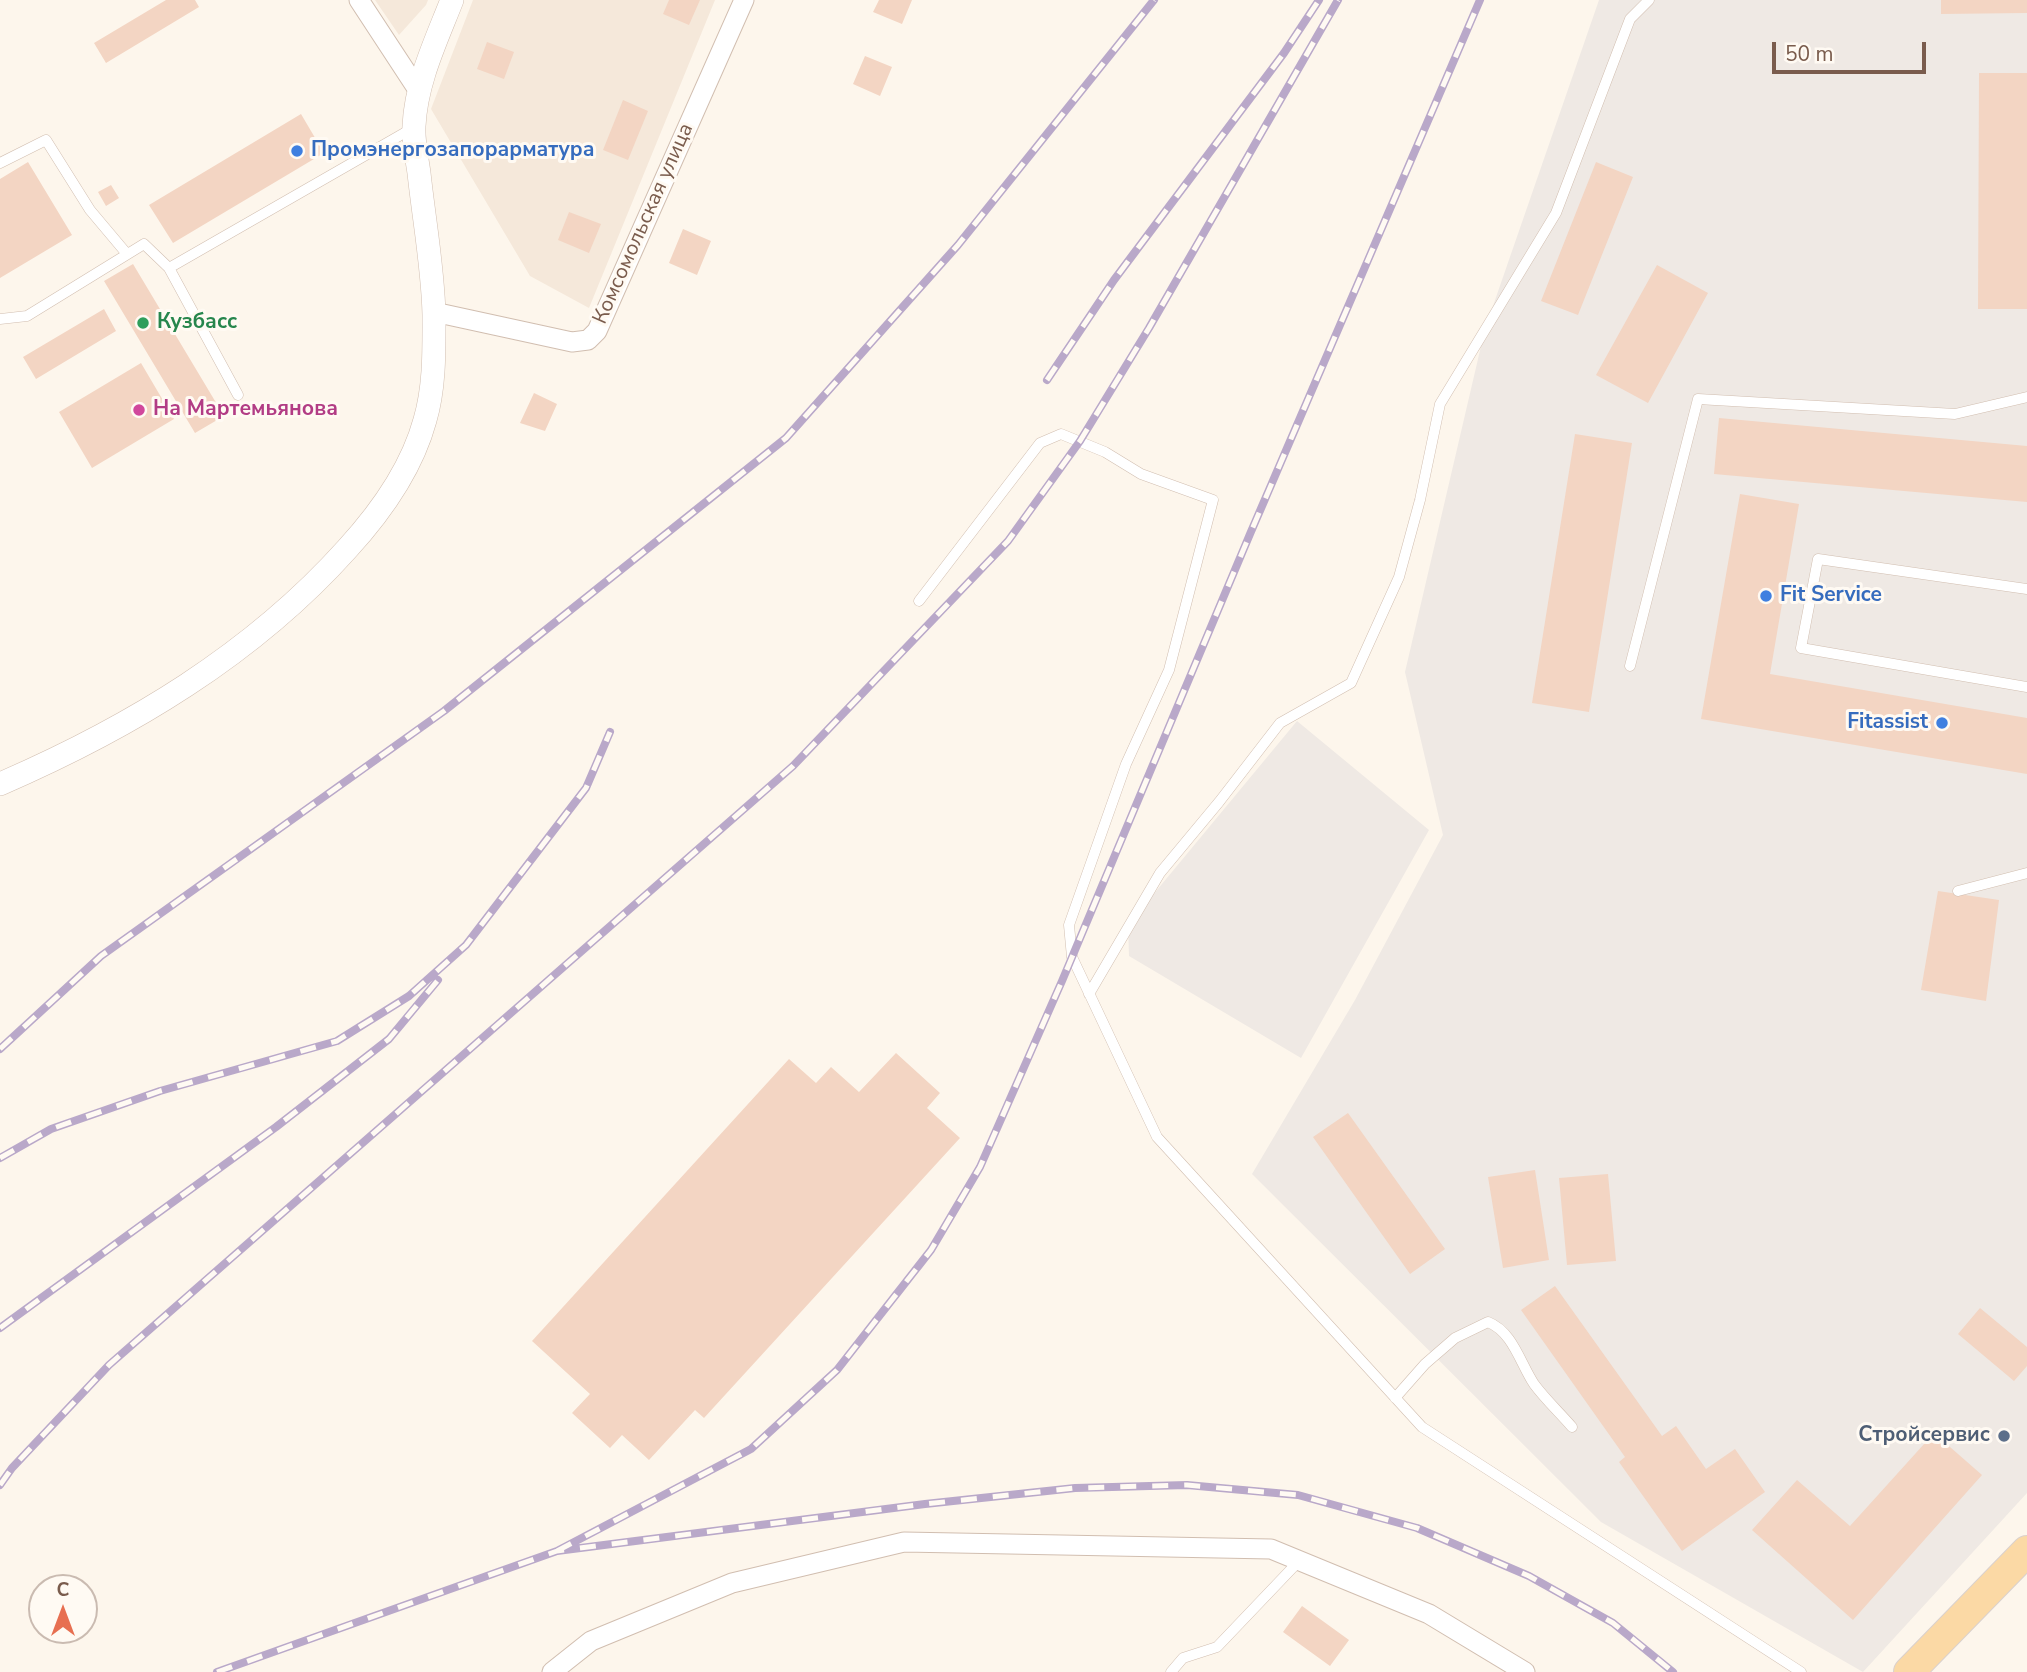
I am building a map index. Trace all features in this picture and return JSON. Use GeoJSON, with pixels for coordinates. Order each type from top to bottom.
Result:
{"type":"FeatureCollection","features":[{"type":"Feature","properties":{"kind":"main road"},"geometry":{"type":"LineString","coordinates":[[1909,1672],[2027,1551]]}},
{"type":"Feature","properties":{"kind":"street"},"geometry":{"type":"LineString","coordinates":[[359,0],[418,90]]}},
{"type":"Feature","properties":{"kind":"street"},"geometry":{"type":"LineString","coordinates":[[0,784],[39,767],[138,715],[200,678],[249,643],[331,568],[367,527],[397,481],[425,421],[433,370],[433,312],[414,128],[418,90],[452,0]]}},
{"type":"Feature","properties":{"kind":"street","name":"Комсомольская улица"},"geometry":{"type":"LineString","coordinates":[[433,312],[572,342],[588,340],[597,331],[744,0]]}},
{"type":"Feature","properties":{"kind":"street"},"geometry":{"type":"LineString","coordinates":[[552,1672],[591,1641],[732,1583],[904,1542],[1271,1549],[1429,1614],[1525,1672]]}},
{"type":"Feature","properties":{"kind":"lane"},"geometry":{"type":"LineString","coordinates":[[1089,994],[1160,873],[1280,723],[1351,683],[1399,577],[1420,500],[1440,404],[1556,213],[1630,19],[1649,0]]}},
{"type":"Feature","properties":{"kind":"lane"},"geometry":{"type":"LineString","coordinates":[[169,268],[414,128]]}},
{"type":"Feature","properties":{"kind":"lane"},"geometry":{"type":"LineString","coordinates":[[0,163],[46,140],[90,210],[127,254]]}},
{"type":"Feature","properties":{"kind":"lane"},"geometry":{"type":"LineString","coordinates":[[0,319],[27,316],[144,244],[169,268],[238,395]]}},
{"type":"Feature","properties":{"kind":"lane"},"geometry":{"type":"LineString","coordinates":[[1630,666],[1698,399],[1955,414],[2027,397]]}},
{"type":"Feature","properties":{"kind":"lane"},"geometry":{"type":"LineString","coordinates":[[919,601],[1040,443],[1061,433],[1105,452],[1141,474],[1213,500],[1169,670],[1126,764],[1069,925],[1072,957],[1157,1137],[1422,1427],[1801,1672]]}},
{"type":"Feature","properties":{"kind":"lane"},"geometry":{"type":"LineString","coordinates":[[2027,589],[1818,559],[1801,648],[2027,687]]}},
{"type":"Feature","properties":{"kind":"lane"},"geometry":{"type":"LineString","coordinates":[[1958,891],[2027,873]]}},
{"type":"Feature","properties":{"kind":"lane"},"geometry":{"type":"LineString","coordinates":[[1395,1398],[1425,1364],[1455,1338],[1488,1322],[1497,1326],[1507,1336],[1535,1386],[1572,1427]]}},
{"type":"Feature","properties":{"kind":"lane"},"geometry":{"type":"LineString","coordinates":[[1171,1672],[1183,1658],[1217,1647],[1299,1561]]}},
{"type":"Feature","properties":{"kind":"shaded area"},"geometry":{"type":"Polygon","coordinates":[[[375,0],[428,0],[399,35],[375,0]]]}},
{"type":"Feature","properties":{"kind":"shaded area"},"geometry":{"type":"Polygon","coordinates":[[[473,0],[715,0],[589,308],[530,276],[431,109],[473,0]]]}},
{"type":"Feature","properties":{"kind":"shaded area"},"geometry":{"type":"Polygon","coordinates":[[[1599,0],[2027,0],[2027,1493],[1863,1672],[1601,1522],[1252,1174],[1355,1000],[1443,835],[1405,672],[1485,329],[1599,0]]]}},
{"type":"Feature","properties":{"kind":"shaded area"},"geometry":{"type":"Polygon","coordinates":[[[1297,721],[1429,830],[1301,1058],[1129,956],[1128,925],[1297,721]]]}},
{"type":"Feature","properties":{"kind":"building"},"geometry":{"type":"Polygon","coordinates":[[[166,0],[195,0],[199,7],[106,63],[94,43],[166,0]]]}},
{"type":"Feature","properties":{"kind":"building"},"geometry":{"type":"Polygon","coordinates":[[[669,0],[700,0],[689,25],[663,14],[669,0]]]}},
{"type":"Feature","properties":{"kind":"building"},"geometry":{"type":"Polygon","coordinates":[[[879,0],[912,0],[902,24],[873,12],[879,0]]]}},
{"type":"Feature","properties":{"kind":"building"},"geometry":{"type":"Polygon","coordinates":[[[1941,0],[2027,0],[2027,13],[1941,14],[1941,0]]]}},
{"type":"Feature","properties":{"kind":"building"},"geometry":{"type":"Polygon","coordinates":[[[487,42],[514,52],[504,79],[477,69],[487,42]]]}},
{"type":"Feature","properties":{"kind":"building"},"geometry":{"type":"Polygon","coordinates":[[[865,56],[892,67],[880,96],[853,84],[865,56]]]}},
{"type":"Feature","properties":{"kind":"building"},"geometry":{"type":"Polygon","coordinates":[[[1979,73],[2027,73],[2027,309],[1978,309],[1979,73]]]}},
{"type":"Feature","properties":{"kind":"building"},"geometry":{"type":"Polygon","coordinates":[[[623,100],[648,111],[628,160],[603,150],[623,100]]]}},
{"type":"Feature","properties":{"kind":"building"},"geometry":{"type":"Polygon","coordinates":[[[301,114],[324,153],[173,243],[149,205],[301,114]]]}},
{"type":"Feature","properties":{"kind":"building"},"geometry":{"type":"Polygon","coordinates":[[[28,162],[72,235],[0,278],[0,179],[28,162]]]}},
{"type":"Feature","properties":{"kind":"building"},"geometry":{"type":"Polygon","coordinates":[[[1596,162],[1633,177],[1578,315],[1541,301],[1596,162]]]}},
{"type":"Feature","properties":{"kind":"building"},"geometry":{"type":"Polygon","coordinates":[[[111,185],[119,198],[106,206],[98,192],[111,185]]]}},
{"type":"Feature","properties":{"kind":"building"},"geometry":{"type":"Polygon","coordinates":[[[569,212],[601,224],[589,253],[558,240],[569,212]]]}},
{"type":"Feature","properties":{"kind":"building"},"geometry":{"type":"Polygon","coordinates":[[[683,229],[711,241],[697,275],[669,263],[683,229]]]}},
{"type":"Feature","properties":{"kind":"building"},"geometry":{"type":"Polygon","coordinates":[[[133,264],[224,416],[195,433],[104,281],[133,264]]]}},
{"type":"Feature","properties":{"kind":"building"},"geometry":{"type":"Polygon","coordinates":[[[1657,265],[1708,293],[1648,403],[1596,375],[1657,265]]]}},
{"type":"Feature","properties":{"kind":"building"},"geometry":{"type":"Polygon","coordinates":[[[104,309],[116,331],[36,379],[23,357],[104,309]]]}},
{"type":"Feature","properties":{"kind":"building"},"geometry":{"type":"Polygon","coordinates":[[[141,363],[174,419],[92,468],[59,412],[141,363]]]}},
{"type":"Feature","properties":{"kind":"building"},"geometry":{"type":"Polygon","coordinates":[[[534,393],[557,404],[545,431],[520,423],[534,393]]]}},
{"type":"Feature","properties":{"kind":"building"},"geometry":{"type":"Polygon","coordinates":[[[1719,418],[2027,446],[2027,502],[1714,474],[1719,418]]]}},
{"type":"Feature","properties":{"kind":"building"},"geometry":{"type":"Polygon","coordinates":[[[1575,434],[1632,443],[1589,712],[1532,703],[1575,434]]]}},
{"type":"Feature","properties":{"kind":"building"},"geometry":{"type":"Polygon","coordinates":[[[1740,494],[1799,504],[1770,674],[2027,718],[2027,774],[1701,719],[1740,494]]]}},
{"type":"Feature","properties":{"kind":"building"},"geometry":{"type":"Polygon","coordinates":[[[1938,891],[1999,900],[1986,1001],[1921,990],[1938,891]]]}},
{"type":"Feature","properties":{"kind":"building"},"geometry":{"type":"Polygon","coordinates":[[[896,1053],[940,1093],[927,1108],[960,1138],[704,1418],[695,1410],[649,1460],[622,1435],[610,1448],[572,1413],[590,1394],[532,1341],[789,1059],[816,1083],[831,1067],[859,1092],[896,1053]]]}},
{"type":"Feature","properties":{"kind":"building"},"geometry":{"type":"Polygon","coordinates":[[[1348,1113],[1445,1249],[1410,1274],[1313,1137],[1348,1113]]]}},
{"type":"Feature","properties":{"kind":"building"},"geometry":{"type":"Polygon","coordinates":[[[1535,1170],[1549,1260],[1503,1268],[1488,1177],[1535,1170]]]}},
{"type":"Feature","properties":{"kind":"building"},"geometry":{"type":"Polygon","coordinates":[[[1608,1174],[1616,1261],[1567,1265],[1559,1178],[1608,1174]]]}},
{"type":"Feature","properties":{"kind":"building"},"geometry":{"type":"Polygon","coordinates":[[[1555,1286],[1662,1436],[1676,1426],[1706,1469],[1735,1449],[1765,1492],[1682,1551],[1619,1462],[1625,1457],[1521,1310],[1555,1286]]]}},
{"type":"Feature","properties":{"kind":"building"},"geometry":{"type":"Polygon","coordinates":[[[1980,1308],[2027,1347],[2027,1366],[2014,1381],[1958,1334],[1980,1308]]]}},
{"type":"Feature","properties":{"kind":"building"},"geometry":{"type":"Polygon","coordinates":[[[1934,1433],[1982,1475],[1853,1620],[1752,1530],[1797,1480],[1850,1526],[1934,1433]]]}},
{"type":"Feature","properties":{"kind":"building"},"geometry":{"type":"Polygon","coordinates":[[[1302,1606],[1349,1640],[1330,1666],[1283,1632],[1302,1606]]]}},
{"type":"Feature","properties":{"kind":"railway"},"geometry":{"type":"LineString","coordinates":[[0,1049],[101,956],[444,711],[786,438],[958,245],[1154,0]]}},
{"type":"Feature","properties":{"kind":"railway"},"geometry":{"type":"LineString","coordinates":[[1047,380],[1114,280],[1284,53],[1319,0]]}},
{"type":"Feature","properties":{"kind":"railway"},"geometry":{"type":"LineString","coordinates":[[0,1485],[12,1468],[109,1365],[793,766],[1008,541],[1080,441],[1149,328],[1338,0]]}},
{"type":"Feature","properties":{"kind":"railway"},"geometry":{"type":"LineString","coordinates":[[557,1551],[751,1449],[837,1370],[931,1250],[980,1167],[1062,981],[1250,534],[1480,0]]}},
{"type":"Feature","properties":{"kind":"railway"},"geometry":{"type":"LineString","coordinates":[[0,1158],[51,1129],[160,1091],[337,1041],[409,996],[466,945],[586,788],[610,732]]}},
{"type":"Feature","properties":{"kind":"railway"},"geometry":{"type":"LineString","coordinates":[[0,1328],[276,1127],[389,1039],[438,980]]}},
{"type":"Feature","properties":{"kind":"railway"},"geometry":{"type":"LineString","coordinates":[[217,1672],[557,1551],[925,1504],[1075,1488],[1187,1485],[1298,1495],[1417,1528],[1529,1576],[1613,1623],[1673,1672]]}},
{"type":"Feature","properties":{"kind":"place","name":"Промэнергозапорарматура"},"geometry":{"type":"Point","coordinates":[297,151]}},
{"type":"Feature","properties":{"kind":"place","name":"Кузбасс"},"geometry":{"type":"Point","coordinates":[143,323]}},
{"type":"Feature","properties":{"kind":"place","name":"На Мартемьянова"},"geometry":{"type":"Point","coordinates":[139,410]}},
{"type":"Feature","properties":{"kind":"place","name":"Fit Service"},"geometry":{"type":"Point","coordinates":[1766,596]}},
{"type":"Feature","properties":{"kind":"place","name":"Fitassist"},"geometry":{"type":"Point","coordinates":[1942,723]}},
{"type":"Feature","properties":{"kind":"place","name":"Стройсервис"},"geometry":{"type":"Point","coordinates":[2004,1436]}}]}
